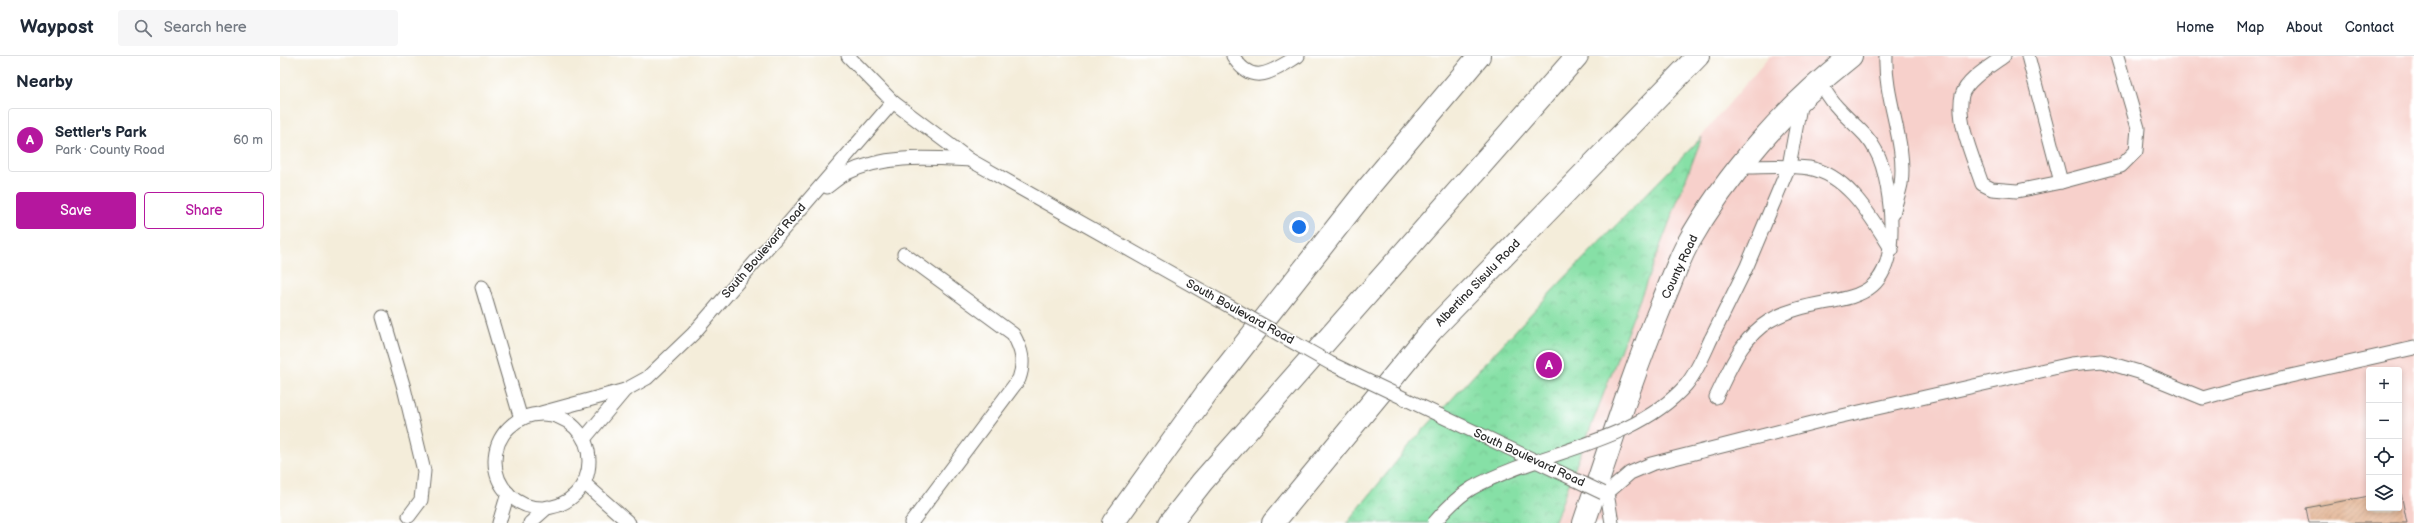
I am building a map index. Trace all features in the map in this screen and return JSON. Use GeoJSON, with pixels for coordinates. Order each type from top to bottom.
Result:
{"type":"FeatureCollection","features":[{"type":"Feature","properties":{"kind":"main road"},"geometry":{"type":"LineString","coordinates":[[1113,523],[1208,392],[1367,189],[1479,56]]}},
{"type":"Feature","properties":{"kind":"main road"},"geometry":{"type":"LineString","coordinates":[[1170,523],[1202,482],[1577,56]]}},
{"type":"Feature","properties":{"kind":"main road","name":"Albertina Sisulu Road"},"geometry":{"type":"LineString","coordinates":[[1273,523],[1430,331],[1698,56]]}},
{"type":"Feature","properties":{"kind":"main road","name":"County Road"},"geometry":{"type":"LineString","coordinates":[[1584,523],[1645,343],[1687,245],[1741,167],[1801,99],[1819,81],[1851,56]]}},
{"type":"Feature","properties":{"kind":"lane","name":"South Boulevard Road"},"geometry":{"type":"LineString","coordinates":[[848,56],[893,102],[970,160],[1330,363],[1605,493]]}},
{"type":"Feature","properties":{"kind":"lane"},"geometry":{"type":"LineString","coordinates":[[1233,56],[1242,69],[1250,74],[1257,75],[1267,73],[1298,56]]}},
{"type":"Feature","properties":{"kind":"lane"},"geometry":{"type":"LineString","coordinates":[[1886,56],[1885,73],[1899,143],[1901,165],[1901,183],[1891,219]]}},
{"type":"Feature","properties":{"kind":"lane"},"geometry":{"type":"LineString","coordinates":[[2004,56],[1977,76],[1962,94],[1962,113],[1968,144],[1982,184],[1992,189],[2017,191],[2061,182],[2121,166],[2136,151],[2138,128],[2117,56]]}},
{"type":"Feature","properties":{"kind":"lane"},"geometry":{"type":"LineString","coordinates":[[2028,56],[2061,182]]}},
{"type":"Feature","properties":{"kind":"lane"},"geometry":{"type":"LineString","coordinates":[[1716,397],[1738,349],[1768,321],[1790,311],[1854,297],[1867,291],[1880,277],[1892,250],[1891,219],[1877,152],[1866,134],[1831,100],[1819,81]]}},
{"type":"Feature","properties":{"kind":"lane"},"geometry":{"type":"LineString","coordinates":[[1434,523],[1447,508],[1471,488],[1594,441],[1664,406],[1687,384],[1747,266],[1789,166],[1801,99]]}},
{"type":"Feature","properties":{"kind":"lane","name":"South Boulevard Road"},"geometry":{"type":"LineString","coordinates":[[541,413],[625,390],[647,378],[693,334],[893,102]]}},
{"type":"Feature","properties":{"kind":"lane"},"geometry":{"type":"LineString","coordinates":[[808,202],[846,173],[878,163],[932,158],[970,160]]}},
{"type":"Feature","properties":{"kind":"lane"},"geometry":{"type":"LineString","coordinates":[[1741,167],[1789,166],[1810,168],[1827,174],[1841,182],[1876,226],[1892,250]]}},
{"type":"Feature","properties":{"kind":"lane"},"geometry":{"type":"LineString","coordinates":[[904,254],[1013,334],[1020,345],[1023,362],[1020,379],[911,523]]}},
{"type":"Feature","properties":{"kind":"lane"},"geometry":{"type":"LineString","coordinates":[[482,287],[521,419]]}},
{"type":"Feature","properties":{"kind":"lane"},"geometry":{"type":"LineString","coordinates":[[383,317],[407,401],[425,479],[421,500],[409,516]]}},
{"type":"Feature","properties":{"kind":"lane"},"geometry":{"type":"LineString","coordinates":[[1612,523],[1605,493],[1630,473],[1651,464],[1809,424],[2071,364],[2102,360],[2139,372],[2204,398],[2242,387],[2414,348]]}},
{"type":"Feature","properties":{"kind":"lane","name":"South Boulevard Road"},"geometry":{"type":"LineString","coordinates":[[584,439],[625,390]]}},
{"type":"Feature","properties":{"kind":"lane"},"geometry":{"type":"LineString","coordinates":[[530,523],[548,507],[569,499],[584,483],[589,468],[589,453],[584,439],[575,427],[563,419],[541,413],[521,419],[509,428],[501,439],[496,453],[496,467],[500,481],[508,493],[519,502],[533,507],[548,507]]}},
{"type":"Feature","properties":{"kind":"lane"},"geometry":{"type":"LineString","coordinates":[[584,483],[629,523]]}},
{"type":"Feature","properties":{"kind":"lane"},"geometry":{"type":"LineString","coordinates":[[499,523],[508,493]]}},
{"type":"Feature","properties":{"kind":"shaded area"},"geometry":{"type":"Polygon","coordinates":[[[1770,56],[2414,56],[2414,523],[1368,523],[1770,56]]]}},
{"type":"Feature","properties":{"kind":"green space"},"geometry":{"type":"Polygon","coordinates":[[[1702,137],[1554,523],[1347,523],[1413,441],[1554,289],[1702,137]]]}},
{"type":"Feature","properties":{"kind":"building"},"geometry":{"type":"Polygon","coordinates":[[[2366,497],[2366,511],[2402,511],[2402,499],[2407,523],[2309,523],[2306,508],[2366,497]]]}},
{"type":"Feature","properties":{"kind":"place","name":"Settler's Park"},"geometry":{"type":"Point","coordinates":[1549,365]}}]}
